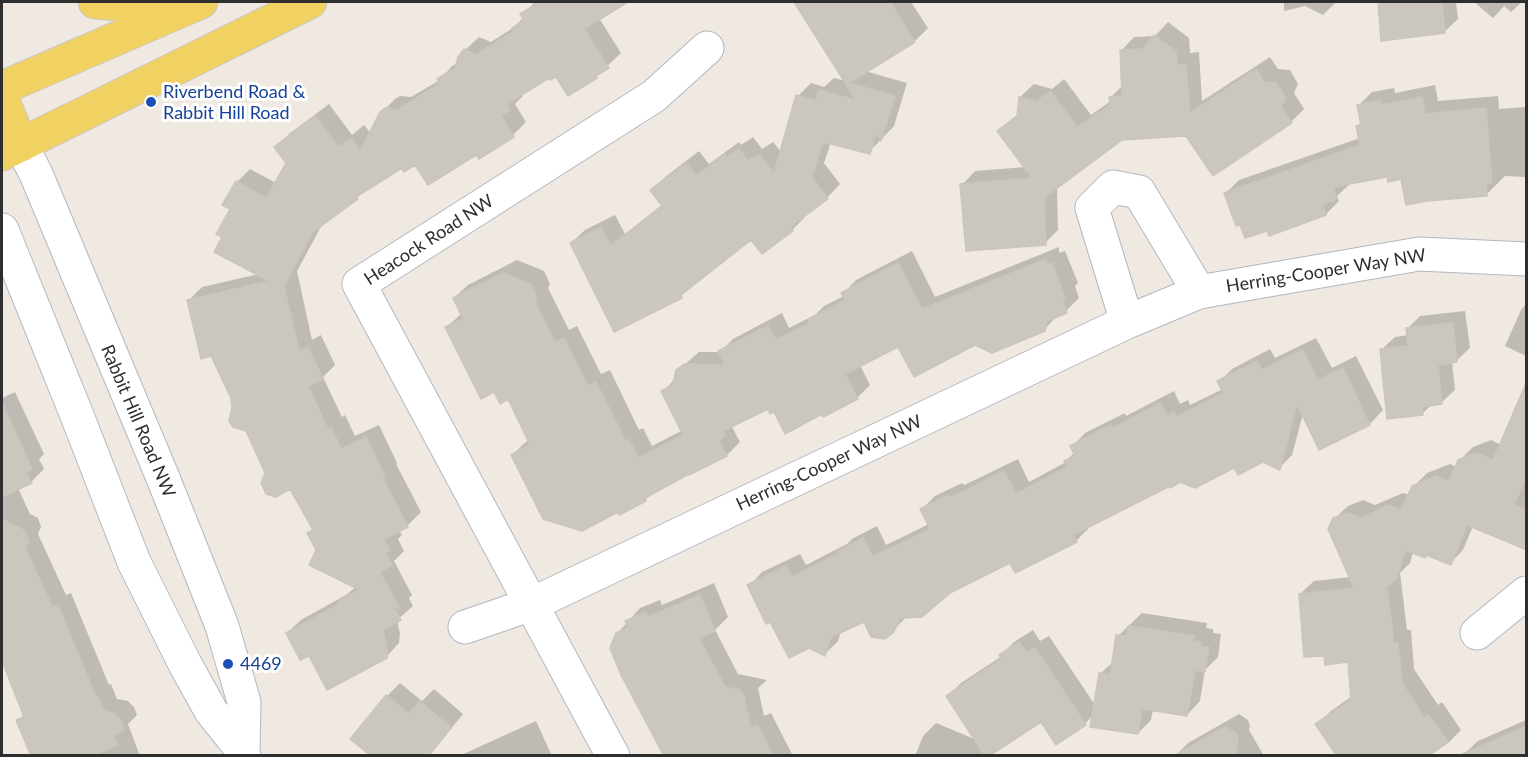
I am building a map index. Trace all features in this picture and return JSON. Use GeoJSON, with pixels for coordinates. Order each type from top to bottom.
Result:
{"type":"FeatureCollection","features":[{"type":"Feature","properties":{"kind":"main road"},"geometry":{"type":"LineString","coordinates":[[95,2],[131,5],[150,2]]}},
{"type":"Feature","properties":{"kind":"main road"},"geometry":{"type":"LineString","coordinates":[[2,88],[201,2]]}},
{"type":"Feature","properties":{"kind":"main road"},"geometry":{"type":"LineString","coordinates":[[11,149],[310,2]]}},
{"type":"Feature","properties":{"kind":"main road","name":"Rabbit Hill Road NW"},"geometry":{"type":"LineString","coordinates":[[2,99],[11,149]]}},
{"type":"Feature","properties":{"kind":"street","name":"Heacock Road NW"},"geometry":{"type":"LineString","coordinates":[[613,756],[359,284],[654,96],[708,48]]}},
{"type":"Feature","properties":{"kind":"street","name":"Rabbit Hill Road NW"},"geometry":{"type":"LineString","coordinates":[[11,149],[36,174],[222,626],[244,702],[243,753]]}},
{"type":"Feature","properties":{"kind":"street"},"geometry":{"type":"LineString","coordinates":[[1127,322],[1092,208],[1113,187],[1139,192],[1198,292]]}},
{"type":"Feature","properties":{"kind":"street","name":"Rabbit Hill Road NW"},"geometry":{"type":"LineString","coordinates":[[2,230],[135,562],[185,664],[211,711],[243,753]]}},
{"type":"Feature","properties":{"kind":"street","name":"Herring-Cooper Way NW"},"geometry":{"type":"LineString","coordinates":[[532,604],[1127,322],[1198,292],[1419,254],[1527,259]]}},
{"type":"Feature","properties":{"kind":"street"},"geometry":{"type":"LineString","coordinates":[[1477,633],[1527,593]]}},
{"type":"Feature","properties":{"kind":"street"},"geometry":{"type":"LineString","coordinates":[[465,627],[532,604]]}},
{"type":"Feature","properties":{"kind":"building"},"geometry":{"type":"Polygon","coordinates":[[[540,2],[628,2],[584,29],[609,68],[568,96],[556,77],[550,80],[549,78],[507,104],[510,110],[501,116],[514,137],[479,159],[476,155],[428,185],[415,165],[404,172],[402,168],[356,197],[358,199],[313,232],[284,286],[299,351],[308,347],[323,379],[308,386],[328,429],[331,427],[341,449],[366,437],[385,477],[383,478],[408,527],[384,539],[390,550],[385,552],[392,565],[380,572],[400,609],[394,606],[401,620],[383,630],[387,658],[327,690],[309,656],[300,660],[286,633],[360,590],[309,565],[316,550],[307,533],[313,530],[290,489],[276,497],[266,494],[261,483],[265,473],[246,431],[233,427],[229,421],[232,408],[231,398],[211,356],[201,359],[187,300],[269,281],[214,252],[222,237],[216,234],[230,209],[222,205],[236,181],[266,198],[286,163],[274,147],[315,116],[338,147],[351,138],[360,151],[380,112],[385,108],[397,110],[440,83],[437,79],[455,68],[458,57],[464,49],[476,55],[514,31],[512,28],[524,20],[520,14],[540,2]]]}},
{"type":"Feature","properties":{"kind":"building"},"geometry":{"type":"Polygon","coordinates":[[[794,2],[890,2],[915,42],[849,83],[895,96],[881,141],[876,133],[870,154],[823,142],[812,177],[828,199],[790,227],[793,231],[762,254],[751,240],[681,295],[682,298],[614,332],[570,243],[601,227],[611,246],[662,206],[650,190],[686,163],[696,176],[725,154],[727,157],[739,149],[748,161],[759,154],[774,173],[796,95],[816,101],[819,90],[856,100],[794,2]]]}},
{"type":"Feature","properties":{"kind":"building"},"geometry":{"type":"Polygon","coordinates":[[[1378,2],[1442,2],[1445,33],[1381,41],[1378,2]]]}},
{"type":"Feature","properties":{"kind":"building"},"geometry":{"type":"Polygon","coordinates":[[[1154,35],[1176,51],[1177,65],[1186,65],[1190,113],[1256,69],[1264,82],[1276,83],[1286,98],[1281,107],[1292,123],[1213,176],[1186,136],[1122,140],[1044,198],[1046,245],[966,251],[960,184],[1032,178],[997,131],[1017,116],[1019,97],[1037,101],[1050,91],[1077,127],[1110,105],[1109,97],[1122,96],[1120,50],[1143,49],[1154,35]]]}},
{"type":"Feature","properties":{"kind":"building"},"geometry":{"type":"Polygon","coordinates":[[[1422,97],[1425,114],[1486,108],[1492,183],[1486,184],[1487,196],[1406,205],[1401,179],[1388,182],[1387,177],[1333,187],[1337,199],[1322,204],[1326,215],[1269,236],[1267,231],[1245,238],[1240,225],[1236,226],[1224,193],[1360,145],[1356,126],[1361,125],[1357,105],[1381,100],[1382,105],[1422,97]]]}},
{"type":"Feature","properties":{"kind":"building"},"geometry":{"type":"Polygon","coordinates":[[[1046,259],[1046,265],[1052,263],[1065,298],[1062,299],[1067,313],[1047,321],[1045,331],[992,353],[975,345],[914,377],[898,347],[845,374],[858,399],[823,417],[822,414],[785,434],[774,412],[770,414],[768,409],[723,431],[725,436],[719,440],[727,456],[645,498],[646,501],[619,515],[618,512],[582,531],[543,519],[511,455],[530,445],[508,399],[500,404],[494,392],[481,399],[445,327],[463,319],[453,298],[503,273],[531,284],[537,298],[535,302],[555,342],[564,338],[588,386],[596,382],[626,442],[629,440],[639,458],[683,435],[661,391],[673,385],[676,370],[684,364],[725,365],[718,351],[768,326],[776,340],[808,324],[809,319],[845,300],[841,293],[898,263],[922,309],[1046,259]]]}},
{"type":"Feature","properties":{"kind":"building"},"geometry":{"type":"Polygon","coordinates":[[[1453,323],[1457,362],[1438,365],[1442,404],[1422,407],[1423,415],[1387,419],[1380,349],[1408,346],[1406,328],[1453,323]]]}},
{"type":"Feature","properties":{"kind":"building"},"geometry":{"type":"Polygon","coordinates":[[[1303,350],[1318,380],[1343,368],[1370,425],[1319,450],[1297,404],[1280,470],[1263,462],[1238,475],[1234,468],[1195,488],[1180,482],[1170,488],[1170,486],[1073,535],[1077,542],[1015,573],[1010,563],[950,593],[922,617],[901,618],[893,633],[885,639],[871,637],[864,622],[831,637],[825,656],[809,648],[789,658],[770,622],[766,624],[747,585],[786,566],[792,577],[838,554],[837,552],[863,538],[873,557],[930,529],[920,509],[949,495],[950,497],[963,492],[1004,471],[1016,494],[1067,467],[1064,461],[1075,456],[1070,446],[1111,425],[1113,428],[1160,403],[1167,416],[1174,412],[1177,417],[1223,393],[1217,381],[1257,361],[1262,370],[1303,350]]]}},
{"type":"Feature","properties":{"kind":"building"},"geometry":{"type":"Polygon","coordinates":[[[1527,381],[1527,475],[1514,505],[1527,510],[1527,550],[1467,525],[1451,565],[1405,550],[1397,578],[1387,587],[1394,643],[1398,643],[1402,683],[1424,717],[1428,714],[1448,742],[1428,756],[1337,756],[1315,724],[1351,700],[1348,662],[1325,665],[1324,656],[1304,657],[1299,594],[1354,588],[1328,529],[1333,518],[1349,513],[1361,518],[1389,505],[1401,510],[1412,486],[1436,476],[1449,482],[1458,460],[1477,453],[1493,460],[1527,381]]]}},
{"type":"Feature","properties":{"kind":"building"},"geometry":{"type":"Polygon","coordinates":[[[2,403],[32,469],[26,472],[32,483],[2,497],[2,403]]]}},
{"type":"Feature","properties":{"kind":"building"},"geometry":{"type":"Polygon","coordinates":[[[2,519],[25,531],[29,542],[25,548],[53,608],[58,605],[96,697],[98,696],[104,711],[115,714],[121,720],[124,729],[114,736],[118,745],[92,756],[31,756],[16,720],[24,717],[2,661],[2,519]]]}},
{"type":"Feature","properties":{"kind":"building"},"geometry":{"type":"Polygon","coordinates":[[[700,595],[715,631],[699,638],[725,687],[740,690],[744,696],[751,728],[758,725],[773,756],[664,756],[621,675],[610,648],[616,633],[628,628],[625,621],[646,612],[648,617],[700,595]]]}},
{"type":"Feature","properties":{"kind":"building"},"geometry":{"type":"Polygon","coordinates":[[[1128,626],[1195,636],[1193,641],[1201,642],[1200,646],[1209,647],[1205,672],[1195,670],[1187,716],[1142,709],[1138,734],[1090,727],[1099,673],[1110,675],[1116,635],[1126,636],[1128,626]]]}},
{"type":"Feature","properties":{"kind":"building"},"geometry":{"type":"Polygon","coordinates":[[[1019,642],[1027,653],[1035,648],[1086,725],[1056,745],[1041,722],[989,756],[985,756],[946,696],[1002,659],[999,655],[1019,642]]]}},
{"type":"Feature","properties":{"kind":"building"},"geometry":{"type":"Polygon","coordinates":[[[386,695],[409,714],[420,701],[451,728],[428,756],[371,756],[350,739],[386,695]]]}},
{"type":"Feature","properties":{"kind":"building"},"geometry":{"type":"Polygon","coordinates":[[[1527,726],[1527,756],[1458,756],[1527,726]]]}},
{"type":"Feature","properties":{"kind":"building"},"geometry":{"type":"Polygon","coordinates":[[[1225,727],[1236,733],[1238,740],[1235,756],[1174,756],[1225,727]]]}},
{"type":"Feature","properties":{"kind":"place","name":"Riverbend Road & Rabbit Hill Road"},"geometry":{"type":"Point","coordinates":[151,102]}},
{"type":"Feature","properties":{"kind":"place","name":"4469"},"geometry":{"type":"Point","coordinates":[228,664]}}]}
